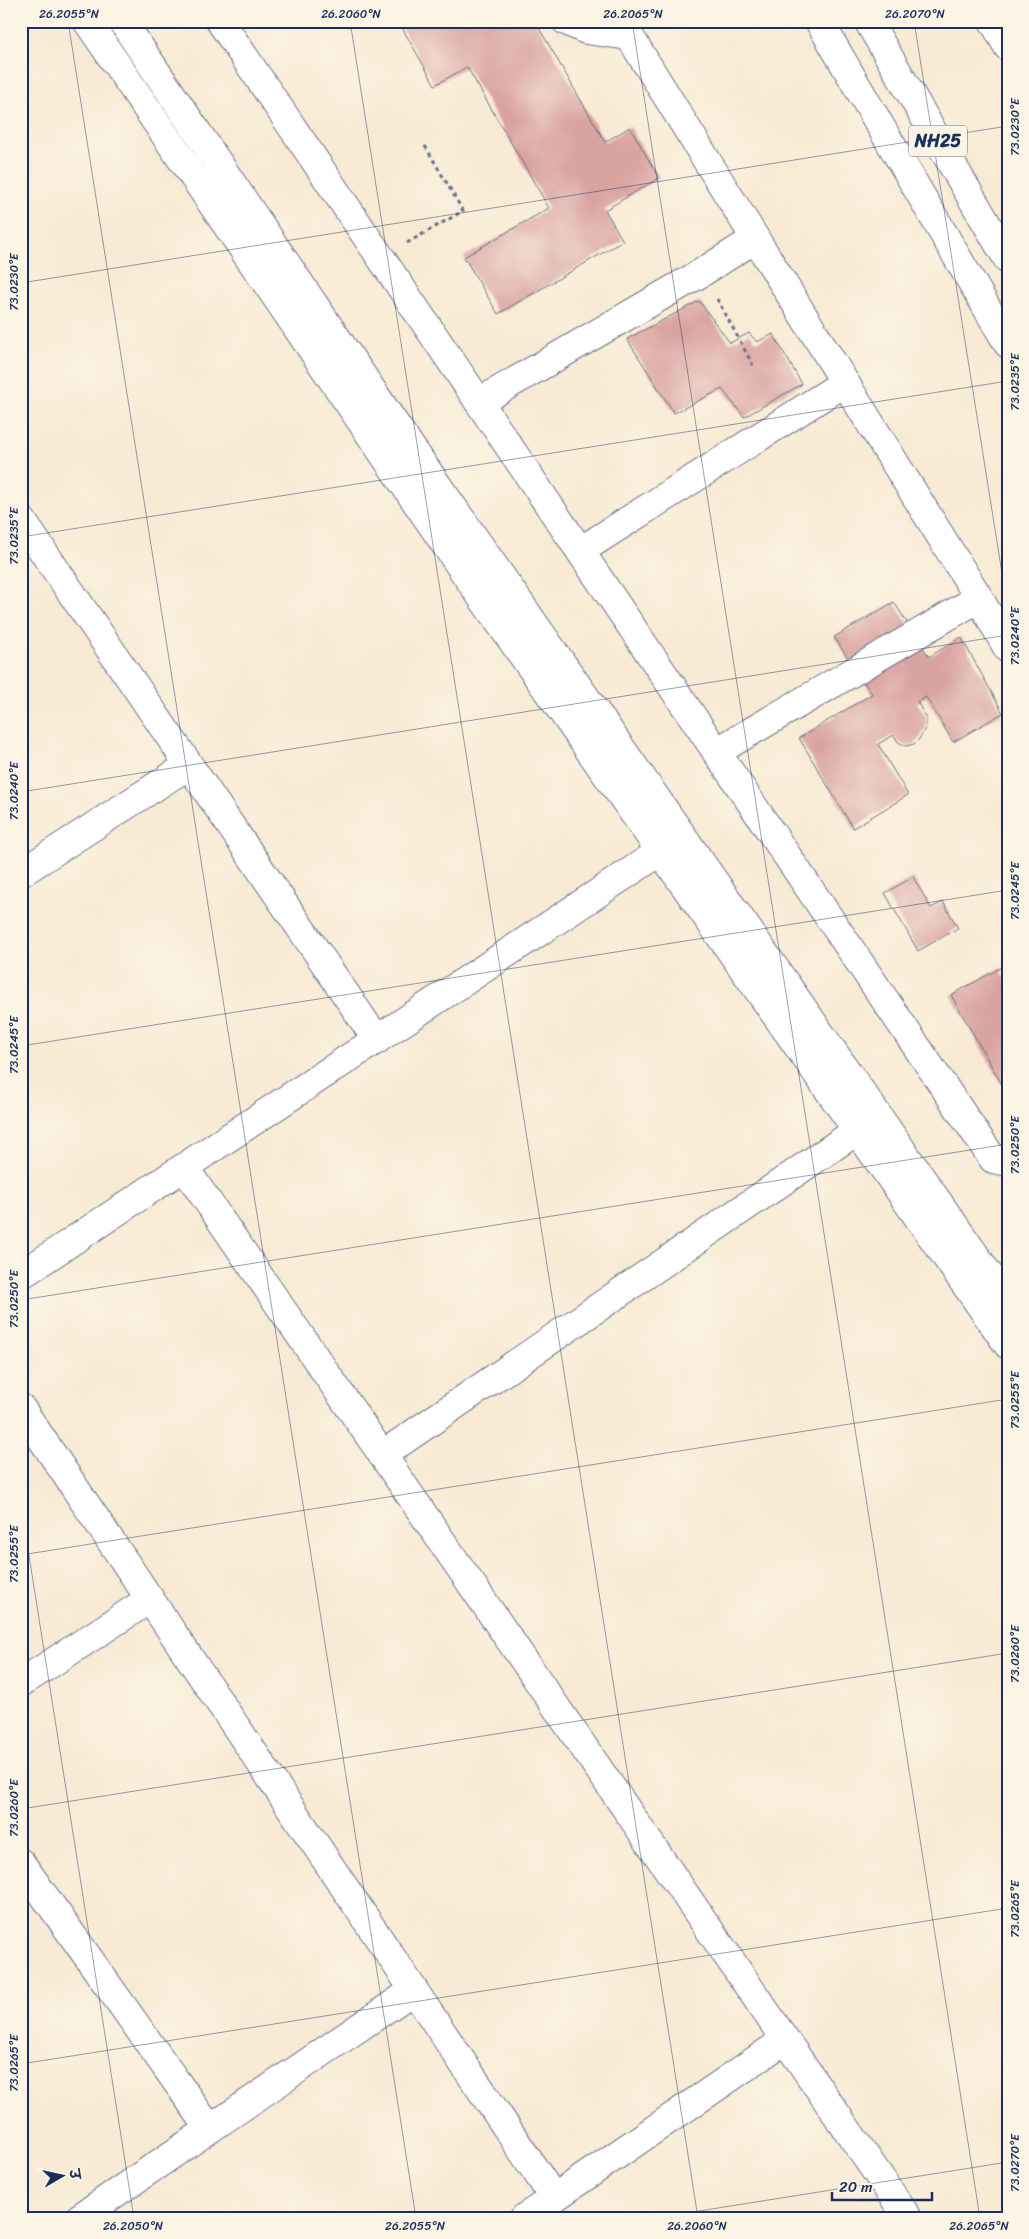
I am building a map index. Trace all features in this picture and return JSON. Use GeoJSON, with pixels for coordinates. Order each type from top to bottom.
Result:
{"type":"FeatureCollection","features":[{"type":"Feature","properties":{"kind":"main road"},"geometry":{"type":"LineString","coordinates":[[87,21],[468,576],[672,844],[997,1291],[1005,1336]]}},
{"type":"Feature","properties":{"kind":"main road"},"geometry":{"type":"LineString","coordinates":[[122,21],[401,433],[858,1130],[997,1291]]}},
{"type":"Feature","properties":{"kind":"main road"},"geometry":{"type":"LineString","coordinates":[[220,21],[992,1159],[1008,1162]]}},
{"type":"Feature","properties":{"kind":"main road"},"geometry":{"type":"LineString","coordinates":[[566,21],[586,30],[625,29],[979,598],[1008,648]]}},
{"type":"Feature","properties":{"kind":"main road"},"geometry":{"type":"LineString","coordinates":[[819,21],[1008,344]]}},
{"type":"Feature","properties":{"kind":"main road","name":"NH25"},"geometry":{"type":"LineString","coordinates":[[868,21],[1008,260]]}},
{"type":"Feature","properties":{"kind":"main road"},"geometry":{"type":"LineString","coordinates":[[993,21],[1008,47]]}},
{"type":"Feature","properties":{"kind":"main road"},"geometry":{"type":"LineString","coordinates":[[479,402],[702,273],[755,239]]}},
{"type":"Feature","properties":{"kind":"main road"},"geometry":{"type":"LineString","coordinates":[[580,551],[844,383]]}},
{"type":"Feature","properties":{"kind":"main road"},"geometry":{"type":"LineString","coordinates":[[21,519],[377,1040]]}},
{"type":"Feature","properties":{"kind":"main road"},"geometry":{"type":"LineString","coordinates":[[716,752],[979,598]]}},
{"type":"Feature","properties":{"kind":"main road"},"geometry":{"type":"LineString","coordinates":[[21,873],[189,764]]}},
{"type":"Feature","properties":{"kind":"main road"},"geometry":{"type":"LineString","coordinates":[[21,1275],[672,844]]}},
{"type":"Feature","properties":{"kind":"main road"},"geometry":{"type":"LineString","coordinates":[[382,1456],[858,1130]]}},
{"type":"Feature","properties":{"kind":"main road"},"geometry":{"type":"LineString","coordinates":[[184,1167],[908,2218]]}},
{"type":"Feature","properties":{"kind":"main road"},"geometry":{"type":"LineString","coordinates":[[21,1408],[554,2198]]}},
{"type":"Feature","properties":{"kind":"main road"},"geometry":{"type":"LineString","coordinates":[[21,1683],[150,1599]]}},
{"type":"Feature","properties":{"kind":"main road"},"geometry":{"type":"LineString","coordinates":[[21,1863],[210,2129]]}},
{"type":"Feature","properties":{"kind":"main road"},"geometry":{"type":"LineString","coordinates":[[79,2218],[414,1990]]}},
{"type":"Feature","properties":{"kind":"main road"},"geometry":{"type":"LineString","coordinates":[[524,2218],[785,2040]]}},
{"type":"Feature","properties":{"kind":"path"},"geometry":{"type":"LineString","coordinates":[[380,258],[463,211],[424,144]]}},
{"type":"Feature","properties":{"kind":"path"},"geometry":{"type":"LineString","coordinates":[[702,273],[753,365]]}},
{"type":"Feature","properties":{"kind":"building"},"geometry":{"type":"Polygon","coordinates":[[[398,21],[535,21],[605,142],[630,127],[659,178],[605,210],[623,241],[498,314],[464,257],[549,208],[467,67],[435,85],[398,21]]]}},
{"type":"Feature","properties":{"kind":"building"},"geometry":{"type":"Polygon","coordinates":[[[699,301],[730,343],[749,333],[757,342],[773,334],[802,384],[744,417],[722,389],[674,413],[627,339],[699,301]]]}},
{"type":"Feature","properties":{"kind":"building"},"geometry":{"type":"Polygon","coordinates":[[[894,602],[929,657],[961,637],[1003,713],[953,742],[926,697],[917,702],[926,717],[926,727],[920,738],[914,744],[906,746],[898,742],[894,735],[878,744],[908,795],[853,828],[799,738],[872,694],[834,637],[894,602]]]}},
{"type":"Feature","properties":{"kind":"building"},"geometry":{"type":"Polygon","coordinates":[[[913,877],[931,908],[943,902],[958,928],[918,951],[885,893],[913,877]]]}},
{"type":"Feature","properties":{"kind":"building"},"geometry":{"type":"Polygon","coordinates":[[[1000,968],[1008,983],[1008,1095],[951,995],[1000,968]]]}}]}
